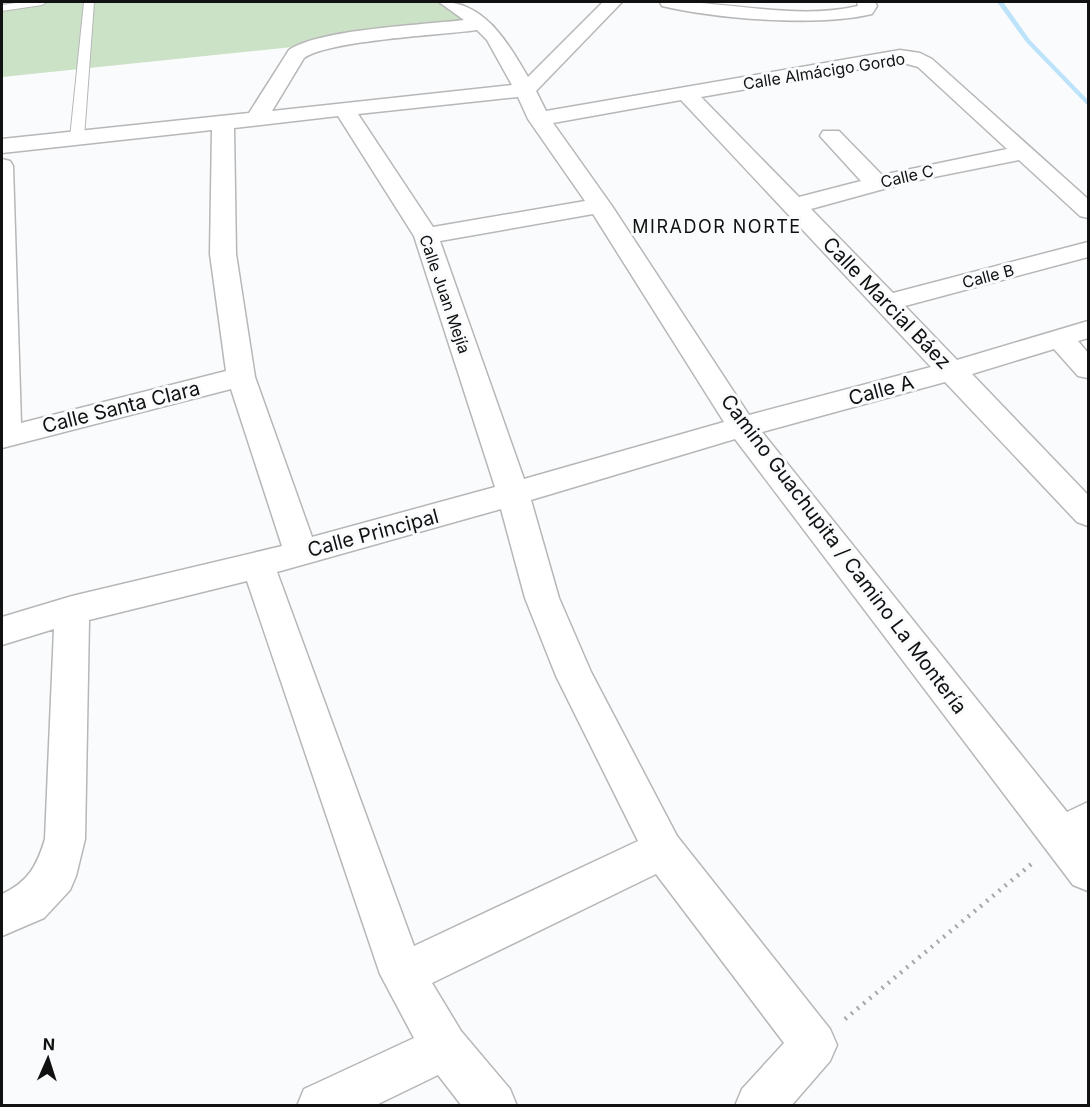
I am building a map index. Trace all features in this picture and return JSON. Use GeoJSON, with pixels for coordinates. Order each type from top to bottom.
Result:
{"type":"FeatureCollection","features":[{"type":"Feature","properties":{"kind":"street","name":"Camino Guachupita / Camino La Montería"},"geometry":{"type":"LineString","coordinates":[[448,2],[482,24],[495,37],[539,119],[600,206],[742,427],[1075,830],[1089,871]]}},
{"type":"Feature","properties":{"kind":"street"},"geometry":{"type":"LineString","coordinates":[[2,146],[345,110],[521,83],[541,77],[613,2]]}},
{"type":"Feature","properties":{"kind":"street"},"geometry":{"type":"LineString","coordinates":[[669,2],[708,8],[840,14],[865,10],[868,6],[866,2]]}},
{"type":"Feature","properties":{"kind":"street"},"geometry":{"type":"LineString","coordinates":[[521,83],[585,16],[587,5]]}},
{"type":"Feature","properties":{"kind":"street"},"geometry":{"type":"LineString","coordinates":[[256,119],[296,54],[306,48],[336,41],[482,24]]}},
{"type":"Feature","properties":{"kind":"street","name":"Calle Almácigo Gordo"},"geometry":{"type":"LineString","coordinates":[[539,119],[900,56],[913,57],[925,63],[1022,153],[1089,211]]}},
{"type":"Feature","properties":{"kind":"street","name":"Calle Marcial Báez"},"geometry":{"type":"LineString","coordinates":[[686,93],[1089,514]]}},
{"type":"Feature","properties":{"kind":"street","name":"Calle Juan Mejía"},"geometry":{"type":"LineString","coordinates":[[345,110],[426,236],[513,495],[542,598],[574,676],[663,850],[814,1045]]}},
{"type":"Feature","properties":{"kind":"street"},"geometry":{"type":"LineString","coordinates":[[223,123],[223,254],[241,376],[301,553]]}},
{"type":"Feature","properties":{"kind":"street"},"geometry":{"type":"LineString","coordinates":[[831,136],[876,183]]}},
{"type":"Feature","properties":{"kind":"street","name":"Calle C"},"geometry":{"type":"LineString","coordinates":[[795,206],[876,183],[1022,153]]}},
{"type":"Feature","properties":{"kind":"street"},"geometry":{"type":"LineString","coordinates":[[2,166],[4,437]]}},
{"type":"Feature","properties":{"kind":"street"},"geometry":{"type":"LineString","coordinates":[[426,236],[600,206]]}},
{"type":"Feature","properties":{"kind":"street","name":"Calle B"},"geometry":{"type":"LineString","coordinates":[[887,303],[1089,249]]}},
{"type":"Feature","properties":{"kind":"street","name":"Calle A"},"geometry":{"type":"LineString","coordinates":[[742,427],[952,371],[1089,329]]}},
{"type":"Feature","properties":{"kind":"street"},"geometry":{"type":"LineString","coordinates":[[1059,338],[1089,369]]}},
{"type":"Feature","properties":{"kind":"street","name":"Calle Santa Clara"},"geometry":{"type":"LineString","coordinates":[[4,437],[241,376]]}},
{"type":"Feature","properties":{"kind":"street","name":"Calle Principal"},"geometry":{"type":"LineString","coordinates":[[2,631],[72,610],[258,566],[513,495],[742,427]]}},
{"type":"Feature","properties":{"kind":"street"},"geometry":{"type":"LineString","coordinates":[[258,566],[402,974],[445,1047],[493,1106]]}},
{"type":"Feature","properties":{"kind":"street"},"geometry":{"type":"LineString","coordinates":[[2,915],[29,903],[55,876],[65,839],[72,610]]}},
{"type":"Feature","properties":{"kind":"street"},"geometry":{"type":"LineString","coordinates":[[402,974],[663,850]]}},
{"type":"Feature","properties":{"kind":"street"},"geometry":{"type":"LineString","coordinates":[[759,1106],[814,1045]]}},
{"type":"Feature","properties":{"kind":"street"},"geometry":{"type":"LineString","coordinates":[[321,1106],[445,1047]]}},
{"type":"Feature","properties":{"kind":"lane"},"geometry":{"type":"LineString","coordinates":[[2,8],[42,2]]}},
{"type":"Feature","properties":{"kind":"lane"},"geometry":{"type":"LineString","coordinates":[[77,138],[89,2]]}},
{"type":"Feature","properties":{"kind":"path"},"geometry":{"type":"LineString","coordinates":[[814,1045],[1075,830]]}},
{"type":"Feature","properties":{"kind":"green space"},"geometry":{"type":"Polygon","coordinates":[[[2,2],[461,2],[496,26],[2,77],[2,2]]]}},
{"type":"Feature","properties":{"kind":"waterway"},"geometry":{"type":"LineString","coordinates":[[1000,2],[1028,41],[1088,103]]}},
{"type":"Feature","properties":{"kind":"district","name":"MIRADOR NORTE"},"geometry":{"type":"Point","coordinates":[717,226]}}]}
